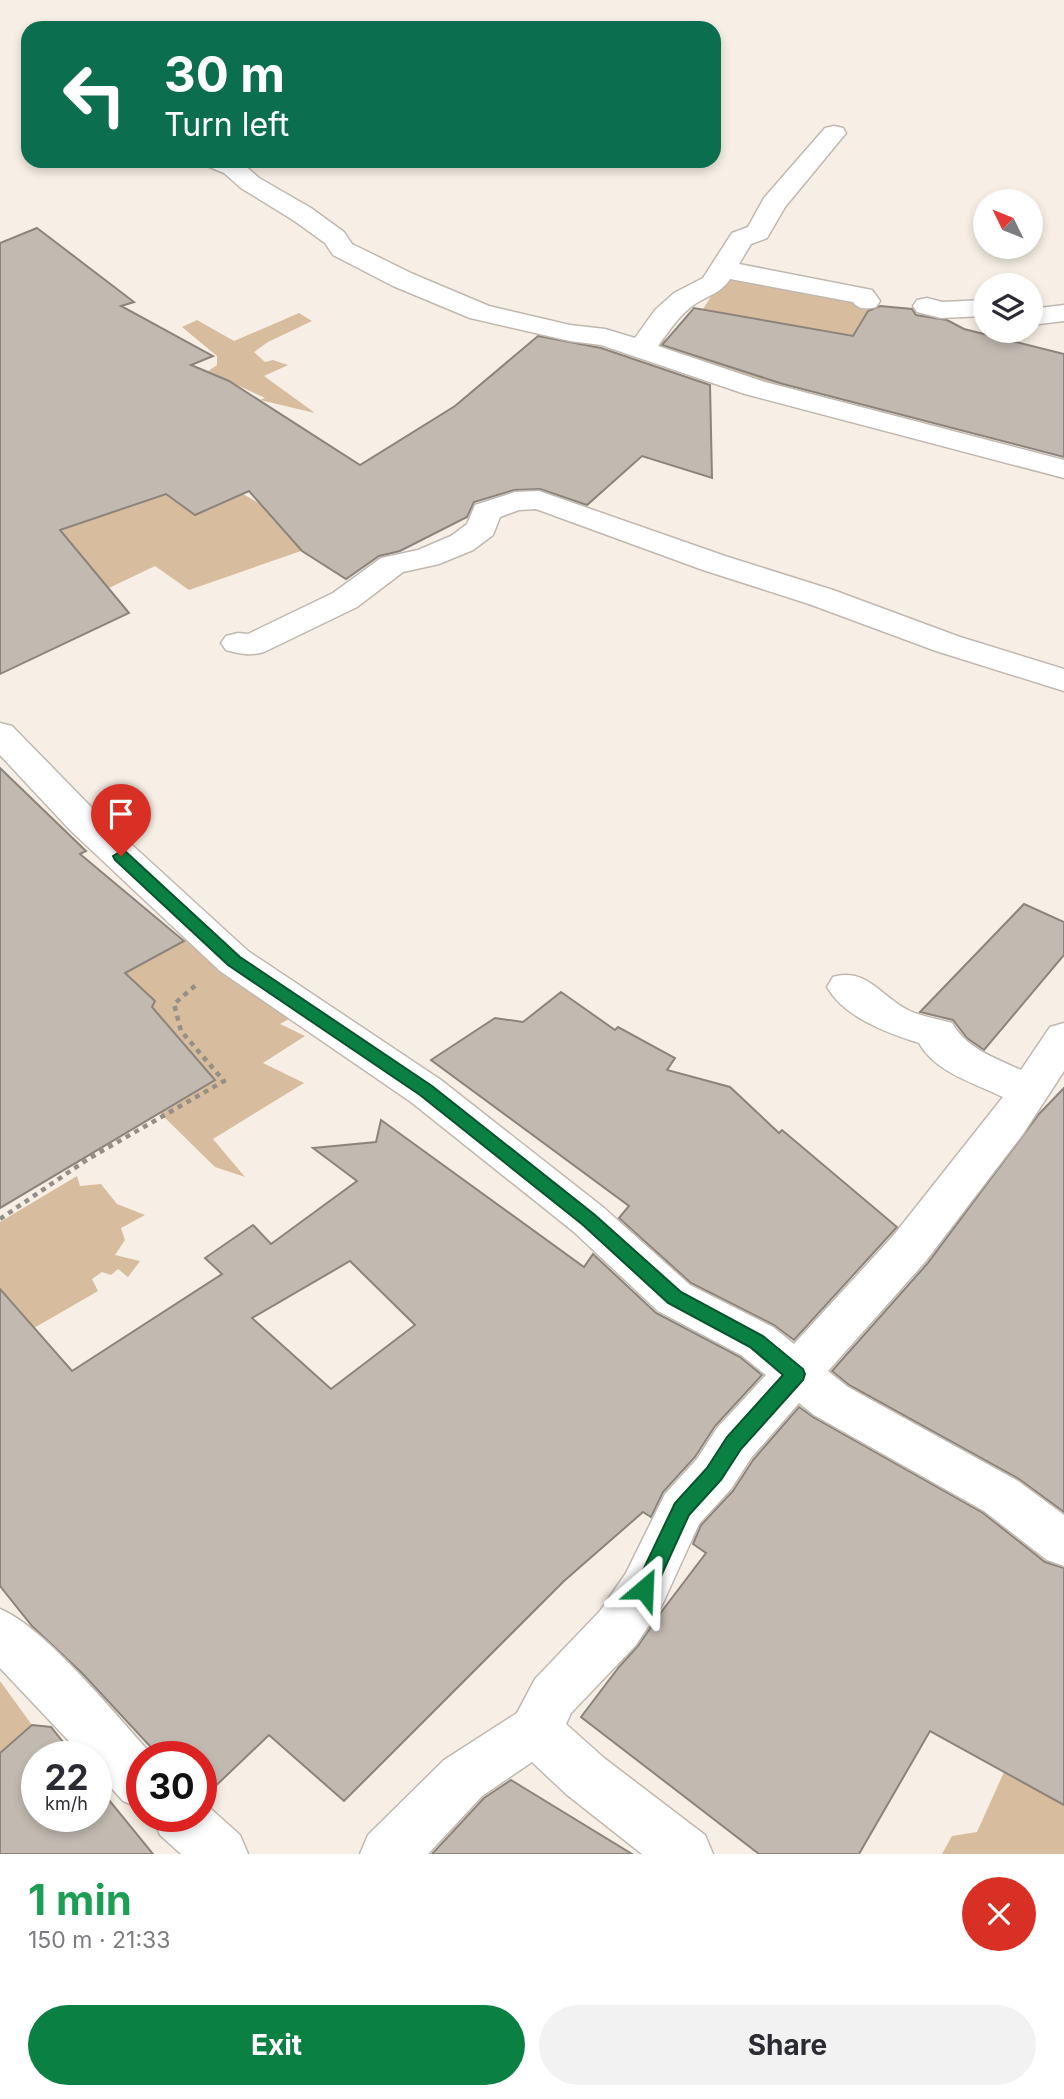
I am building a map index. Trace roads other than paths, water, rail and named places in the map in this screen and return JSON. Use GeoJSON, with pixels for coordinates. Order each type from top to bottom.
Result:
{"type":"FeatureCollection","features":[{"type":"Feature","properties":{"kind":"street"},"geometry":{"type":"LineString","coordinates":[[641,350],[665,316],[684,299],[713,284],[741,239],[758,232],[773,204],[834,133]]}},
{"type":"Feature","properties":{"kind":"street"},"geometry":{"type":"LineString","coordinates":[[233,168],[250,183],[302,214],[335,238],[342,249],[403,280],[480,312],[570,333],[605,337],[755,388],[1064,469]]}},
{"type":"Feature","properties":{"kind":"street"},"geometry":{"type":"LineString","coordinates":[[722,269],[862,296],[866,301]]}},
{"type":"Feature","properties":{"kind":"street"},"geometry":{"type":"LineString","coordinates":[[927,306],[942,310],[973,309]]}},
{"type":"Feature","properties":{"kind":"street"},"geometry":{"type":"LineString","coordinates":[[1043,316],[1064,313]]}},
{"type":"Feature","properties":{"kind":"street"},"geometry":{"type":"LineString","coordinates":[[238,643],[251,645],[345,600],[392,565],[428,557],[462,543],[482,528],[486,512],[515,501],[539,500],[714,563],[821,597],[947,644],[1064,680]]}},
{"type":"Feature","properties":{"kind":"street"},"geometry":{"type":"LineString","coordinates":[[0,734],[83,821],[234,961],[426,1091],[589,1220],[674,1298],[757,1341],[831,1401],[1001,1496],[1064,1544]]}},
{"type":"Feature","properties":{"kind":"street"},"geometry":{"type":"LineString","coordinates":[[847,987],[895,1021],[937,1034],[939,1043],[962,1060],[1029,1091]]}},
{"type":"Feature","properties":{"kind":"street"},"geometry":{"type":"LineString","coordinates":[[387,1854],[394,1850],[463,1778],[536,1731],[553,1696],[618,1628],[651,1579],[682,1509],[714,1474],[734,1443],[909,1249],[1008,1123],[1064,1038]]}},
{"type":"Feature","properties":{"kind":"street"},"geometry":{"type":"LineString","coordinates":[[0,1633],[61,1693],[126,1765]]}},
{"type":"Feature","properties":{"kind":"street"},"geometry":{"type":"LineString","coordinates":[[536,1731],[585,1776],[686,1854]]}},
{"type":"Feature","properties":{"kind":"street"},"geometry":{"type":"LineString","coordinates":[[197,1832],[221,1854]]}}]}
